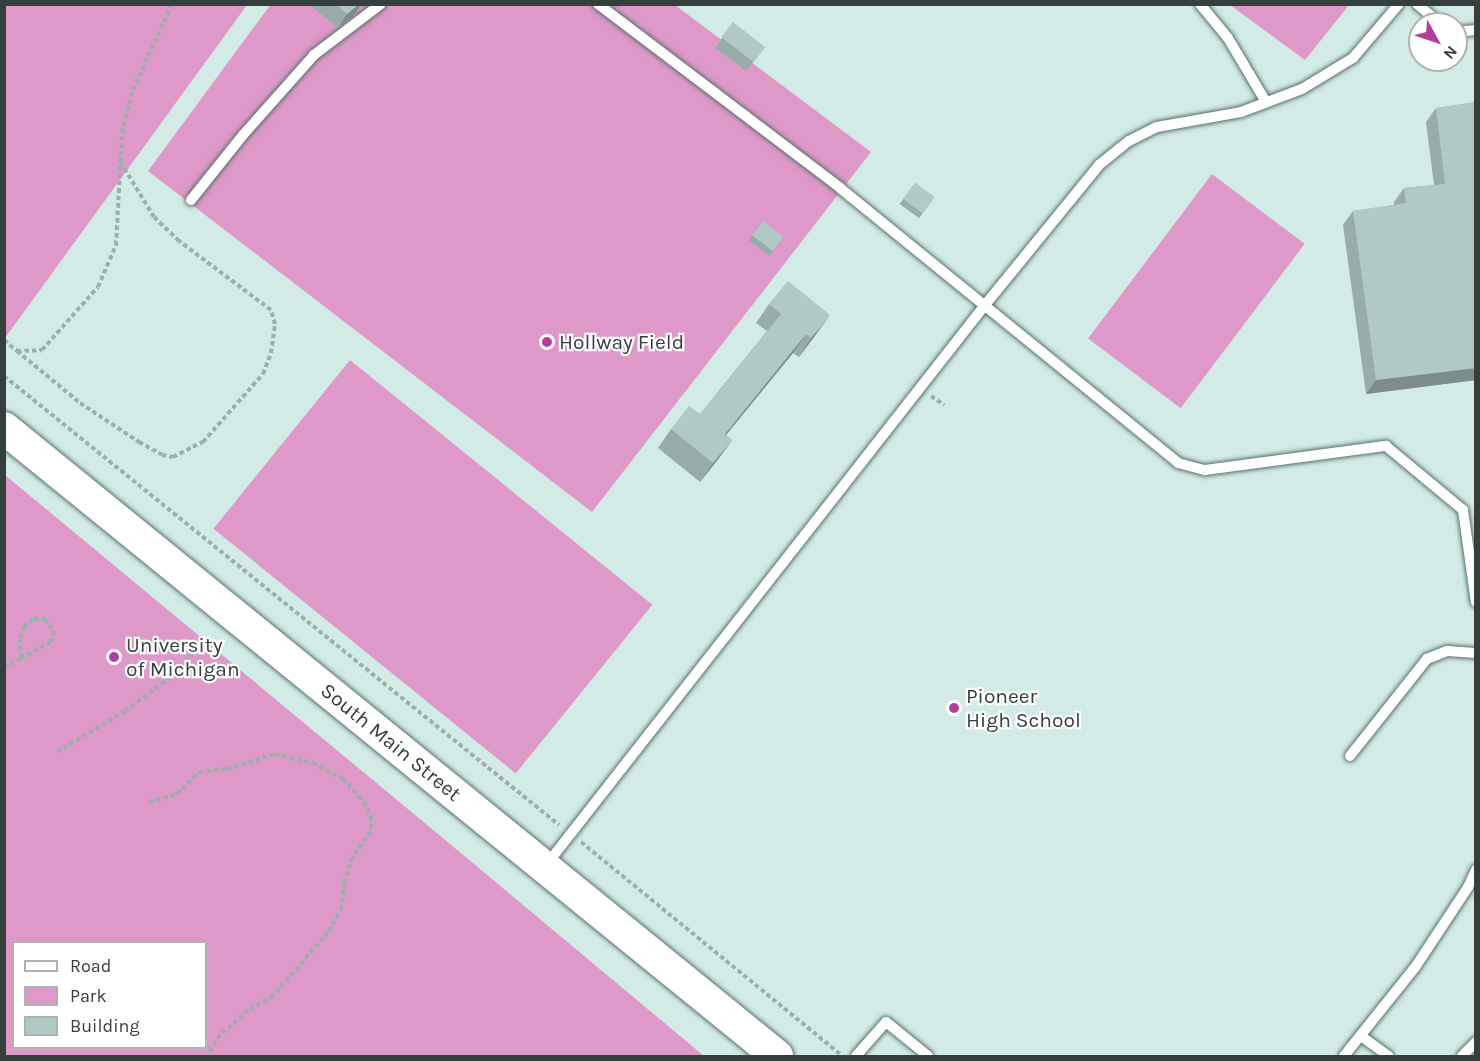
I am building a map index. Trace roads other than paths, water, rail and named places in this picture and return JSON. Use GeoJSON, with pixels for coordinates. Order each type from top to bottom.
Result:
{"type":"FeatureCollection","features":[{"type":"Feature","properties":{"kind":"main road","name":"South Main Street"},"geometry":{"type":"LineString","coordinates":[[4,428],[777,1056]]}},
{"type":"Feature","properties":{"kind":"lane"},"geometry":{"type":"LineString","coordinates":[[191,200],[243,135],[314,55],[381,4]]}},
{"type":"Feature","properties":{"kind":"lane"},"geometry":{"type":"LineString","coordinates":[[598,4],[840,188],[1178,463],[1205,470],[1386,446],[1463,510],[1476,602]]}},
{"type":"Feature","properties":{"kind":"lane"},"geometry":{"type":"LineString","coordinates":[[1200,4],[1228,38],[1266,102]]}},
{"type":"Feature","properties":{"kind":"lane"},"geometry":{"type":"LineString","coordinates":[[544,868],[985,304],[1099,165],[1129,141],[1157,127],[1241,112],[1302,89],[1353,58],[1399,4]]}},
{"type":"Feature","properties":{"kind":"lane"},"geometry":{"type":"LineString","coordinates":[[1350,756],[1427,660],[1447,651],[1476,653]]}},
{"type":"Feature","properties":{"kind":"lane"},"geometry":{"type":"LineString","coordinates":[[1344,1056],[1416,966],[1476,870]]}},
{"type":"Feature","properties":{"kind":"lane"},"geometry":{"type":"LineString","coordinates":[[856,1056],[885,1022],[928,1056]]}},
{"type":"Feature","properties":{"kind":"lane"},"geometry":{"type":"LineString","coordinates":[[1361,1036],[1389,1056]]}},
{"type":"Feature","properties":{"kind":"lane"},"geometry":{"type":"LineString","coordinates":[[1462,1056],[1476,1042]]}},
{"type":"Feature","properties":{"kind":"place","name":"Hollway Field"},"geometry":{"type":"Point","coordinates":[547,342]}},
{"type":"Feature","properties":{"kind":"place","name":"University of Michigan"},"geometry":{"type":"Point","coordinates":[114,657]}},
{"type":"Feature","properties":{"kind":"place","name":"Pioneer High School"},"geometry":{"type":"Point","coordinates":[954,708]}}]}
